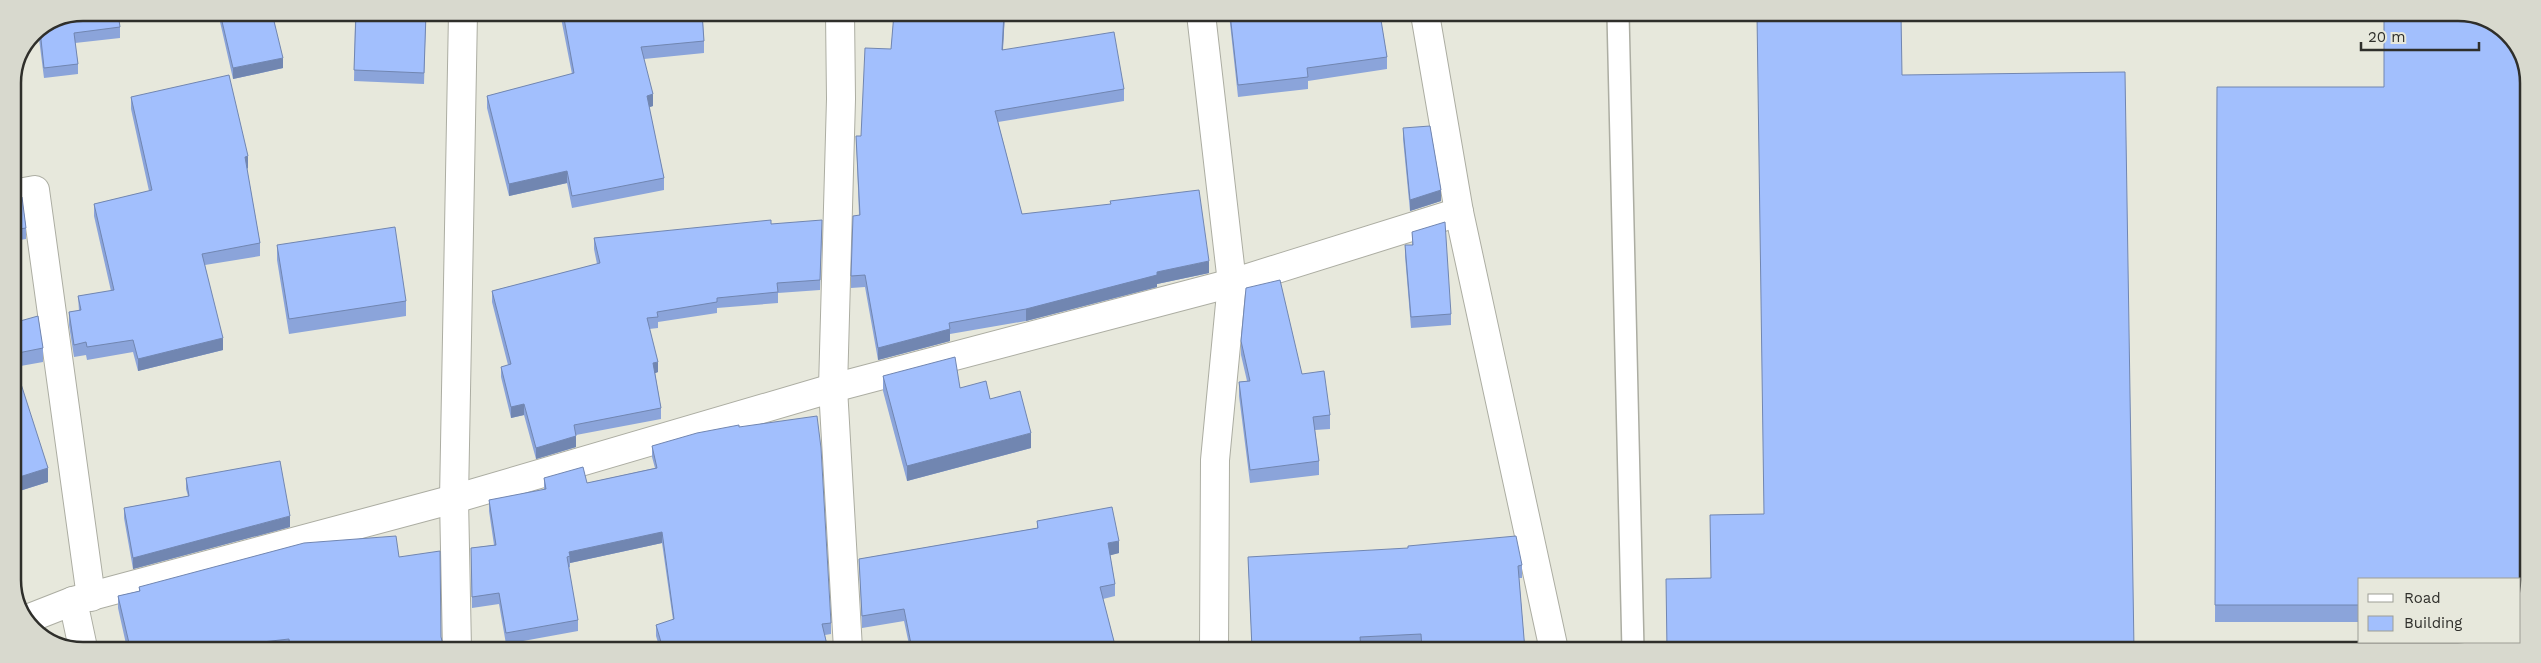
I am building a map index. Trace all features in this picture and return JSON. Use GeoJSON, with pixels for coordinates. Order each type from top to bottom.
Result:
{"type":"FeatureCollection","features":[{"type":"Feature","properties":{"kind":"street"},"geometry":{"type":"LineString","coordinates":[[458,642],[454,499],[463,21]]}},
{"type":"Feature","properties":{"kind":"street"},"geometry":{"type":"LineString","coordinates":[[840,21],[841,99],[833,388],[848,642]]}},
{"type":"Feature","properties":{"kind":"street"},"geometry":{"type":"LineString","coordinates":[[1202,21],[1232,283],[1215,460],[1214,642]]}},
{"type":"Feature","properties":{"kind":"street"},"geometry":{"type":"LineString","coordinates":[[1427,21],[1459,212],[1552,642]]}},
{"type":"Feature","properties":{"kind":"street"},"geometry":{"type":"LineString","coordinates":[[21,192],[35,190],[82,599],[83,642]]}},
{"type":"Feature","properties":{"kind":"street"},"geometry":{"type":"LineString","coordinates":[[34,617],[82,599],[454,499],[833,388],[1232,283],[1459,212]]}},
{"type":"Feature","properties":{"kind":"lane"},"geometry":{"type":"LineString","coordinates":[[1618,21],[1633,642]]}},
{"type":"Feature","properties":{"kind":"building"},"geometry":{"type":"Polygon","coordinates":[[[119,21],[120,27],[74,33],[78,64],[44,68],[41,38],[49,32],[71,22],[119,21]]]}},
{"type":"Feature","properties":{"kind":"building"},"geometry":{"type":"Polygon","coordinates":[[[222,21],[274,21],[283,58],[233,68],[222,21]]]}},
{"type":"Feature","properties":{"kind":"building"},"geometry":{"type":"Polygon","coordinates":[[[356,21],[426,21],[424,73],[354,70],[356,21]]]}},
{"type":"Feature","properties":{"kind":"building"},"geometry":{"type":"Polygon","coordinates":[[[564,21],[703,21],[704,41],[641,47],[653,94],[647,96],[664,178],[572,196],[567,171],[509,184],[487,96],[574,73],[564,21]]]}},
{"type":"Feature","properties":{"kind":"building"},"geometry":{"type":"Polygon","coordinates":[[[893,21],[1004,21],[1002,50],[1114,32],[1124,89],[995,111],[1022,214],[1111,204],[1110,201],[1199,190],[1209,261],[1157,272],[1157,275],[1026,309],[949,323],[950,329],[878,348],[865,275],[851,276],[853,216],[860,215],[856,136],[861,136],[865,48],[891,49],[893,21]]]}},
{"type":"Feature","properties":{"kind":"building"},"geometry":{"type":"Polygon","coordinates":[[[1231,21],[1381,21],[1387,57],[1307,68],[1308,77],[1238,85],[1231,21]]]}},
{"type":"Feature","properties":{"kind":"building"},"geometry":{"type":"Polygon","coordinates":[[[1757,21],[1901,21],[1902,75],[2125,72],[2134,642],[1667,642],[1666,579],[1711,578],[1710,515],[1764,514],[1757,21]]]}},
{"type":"Feature","properties":{"kind":"building"},"geometry":{"type":"Polygon","coordinates":[[[2384,21],[2458,21],[2474,23],[2492,32],[2504,42],[2518,67],[2520,79],[2520,578],[2358,578],[2358,605],[2215,605],[2217,87],[2384,87],[2384,21]]]}},
{"type":"Feature","properties":{"kind":"building"},"geometry":{"type":"Polygon","coordinates":[[[229,75],[248,156],[245,157],[260,243],[202,254],[223,338],[138,359],[133,340],[87,347],[86,342],[74,345],[69,312],[81,310],[78,296],[114,290],[94,204],[152,190],[131,97],[229,75]]]}},
{"type":"Feature","properties":{"kind":"building"},"geometry":{"type":"Polygon","coordinates":[[[1430,126],[1441,190],[1410,200],[1403,128],[1430,126]]]}},
{"type":"Feature","properties":{"kind":"building"},"geometry":{"type":"Polygon","coordinates":[[[21,197],[26,228],[21,229],[21,197]]]}},
{"type":"Feature","properties":{"kind":"building"},"geometry":{"type":"Polygon","coordinates":[[[771,220],[771,224],[822,220],[820,280],[777,283],[778,292],[717,298],[717,302],[657,312],[658,317],[647,318],[658,362],[653,363],[661,408],[574,425],[576,436],[536,448],[524,404],[511,407],[501,367],[511,364],[492,291],[600,263],[594,238],[771,220]]]}},
{"type":"Feature","properties":{"kind":"building"},"geometry":{"type":"Polygon","coordinates":[[[1445,222],[1451,314],[1411,317],[1405,245],[1413,245],[1412,232],[1445,222]]]}},
{"type":"Feature","properties":{"kind":"building"},"geometry":{"type":"Polygon","coordinates":[[[395,227],[406,301],[289,319],[277,245],[395,227]]]}},
{"type":"Feature","properties":{"kind":"building"},"geometry":{"type":"Polygon","coordinates":[[[1280,280],[1302,374],[1324,371],[1330,415],[1313,417],[1319,461],[1250,470],[1239,382],[1250,381],[1241,341],[1246,288],[1280,280]]]}},
{"type":"Feature","properties":{"kind":"building"},"geometry":{"type":"Polygon","coordinates":[[[38,316],[43,348],[21,352],[21,321],[38,316]]]}},
{"type":"Feature","properties":{"kind":"building"},"geometry":{"type":"Polygon","coordinates":[[[955,357],[960,388],[986,381],[990,399],[1020,391],[1031,433],[907,466],[883,376],[955,357]]]}},
{"type":"Feature","properties":{"kind":"building"},"geometry":{"type":"Polygon","coordinates":[[[21,384],[48,468],[21,476],[21,384]]]}},
{"type":"Feature","properties":{"kind":"building"},"geometry":{"type":"Polygon","coordinates":[[[817,416],[821,448],[831,623],[822,624],[826,642],[661,642],[656,625],[674,619],[662,532],[569,552],[570,556],[567,557],[578,620],[506,633],[499,593],[472,597],[471,548],[496,545],[489,500],[546,489],[544,478],[583,467],[587,483],[657,468],[652,446],[697,433],[739,425],[739,427],[817,416]]]}},
{"type":"Feature","properties":{"kind":"building"},"geometry":{"type":"Polygon","coordinates":[[[280,461],[290,516],[133,558],[124,508],[189,496],[186,478],[280,461]]]}},
{"type":"Feature","properties":{"kind":"building"},"geometry":{"type":"Polygon","coordinates":[[[1112,507],[1119,541],[1108,543],[1115,584],[1100,587],[1114,642],[911,642],[904,609],[862,616],[859,559],[1038,528],[1037,521],[1112,507]]]}},
{"type":"Feature","properties":{"kind":"building"},"geometry":{"type":"Polygon","coordinates":[[[396,536],[399,557],[440,551],[442,642],[289,642],[289,639],[262,642],[129,642],[118,596],[140,591],[139,587],[304,543],[396,536]]]}},
{"type":"Feature","properties":{"kind":"building"},"geometry":{"type":"Polygon","coordinates":[[[1516,536],[1522,565],[1518,566],[1524,642],[1422,642],[1421,634],[1360,637],[1360,642],[1252,642],[1248,557],[1408,548],[1408,546],[1516,536]]]}}]}
